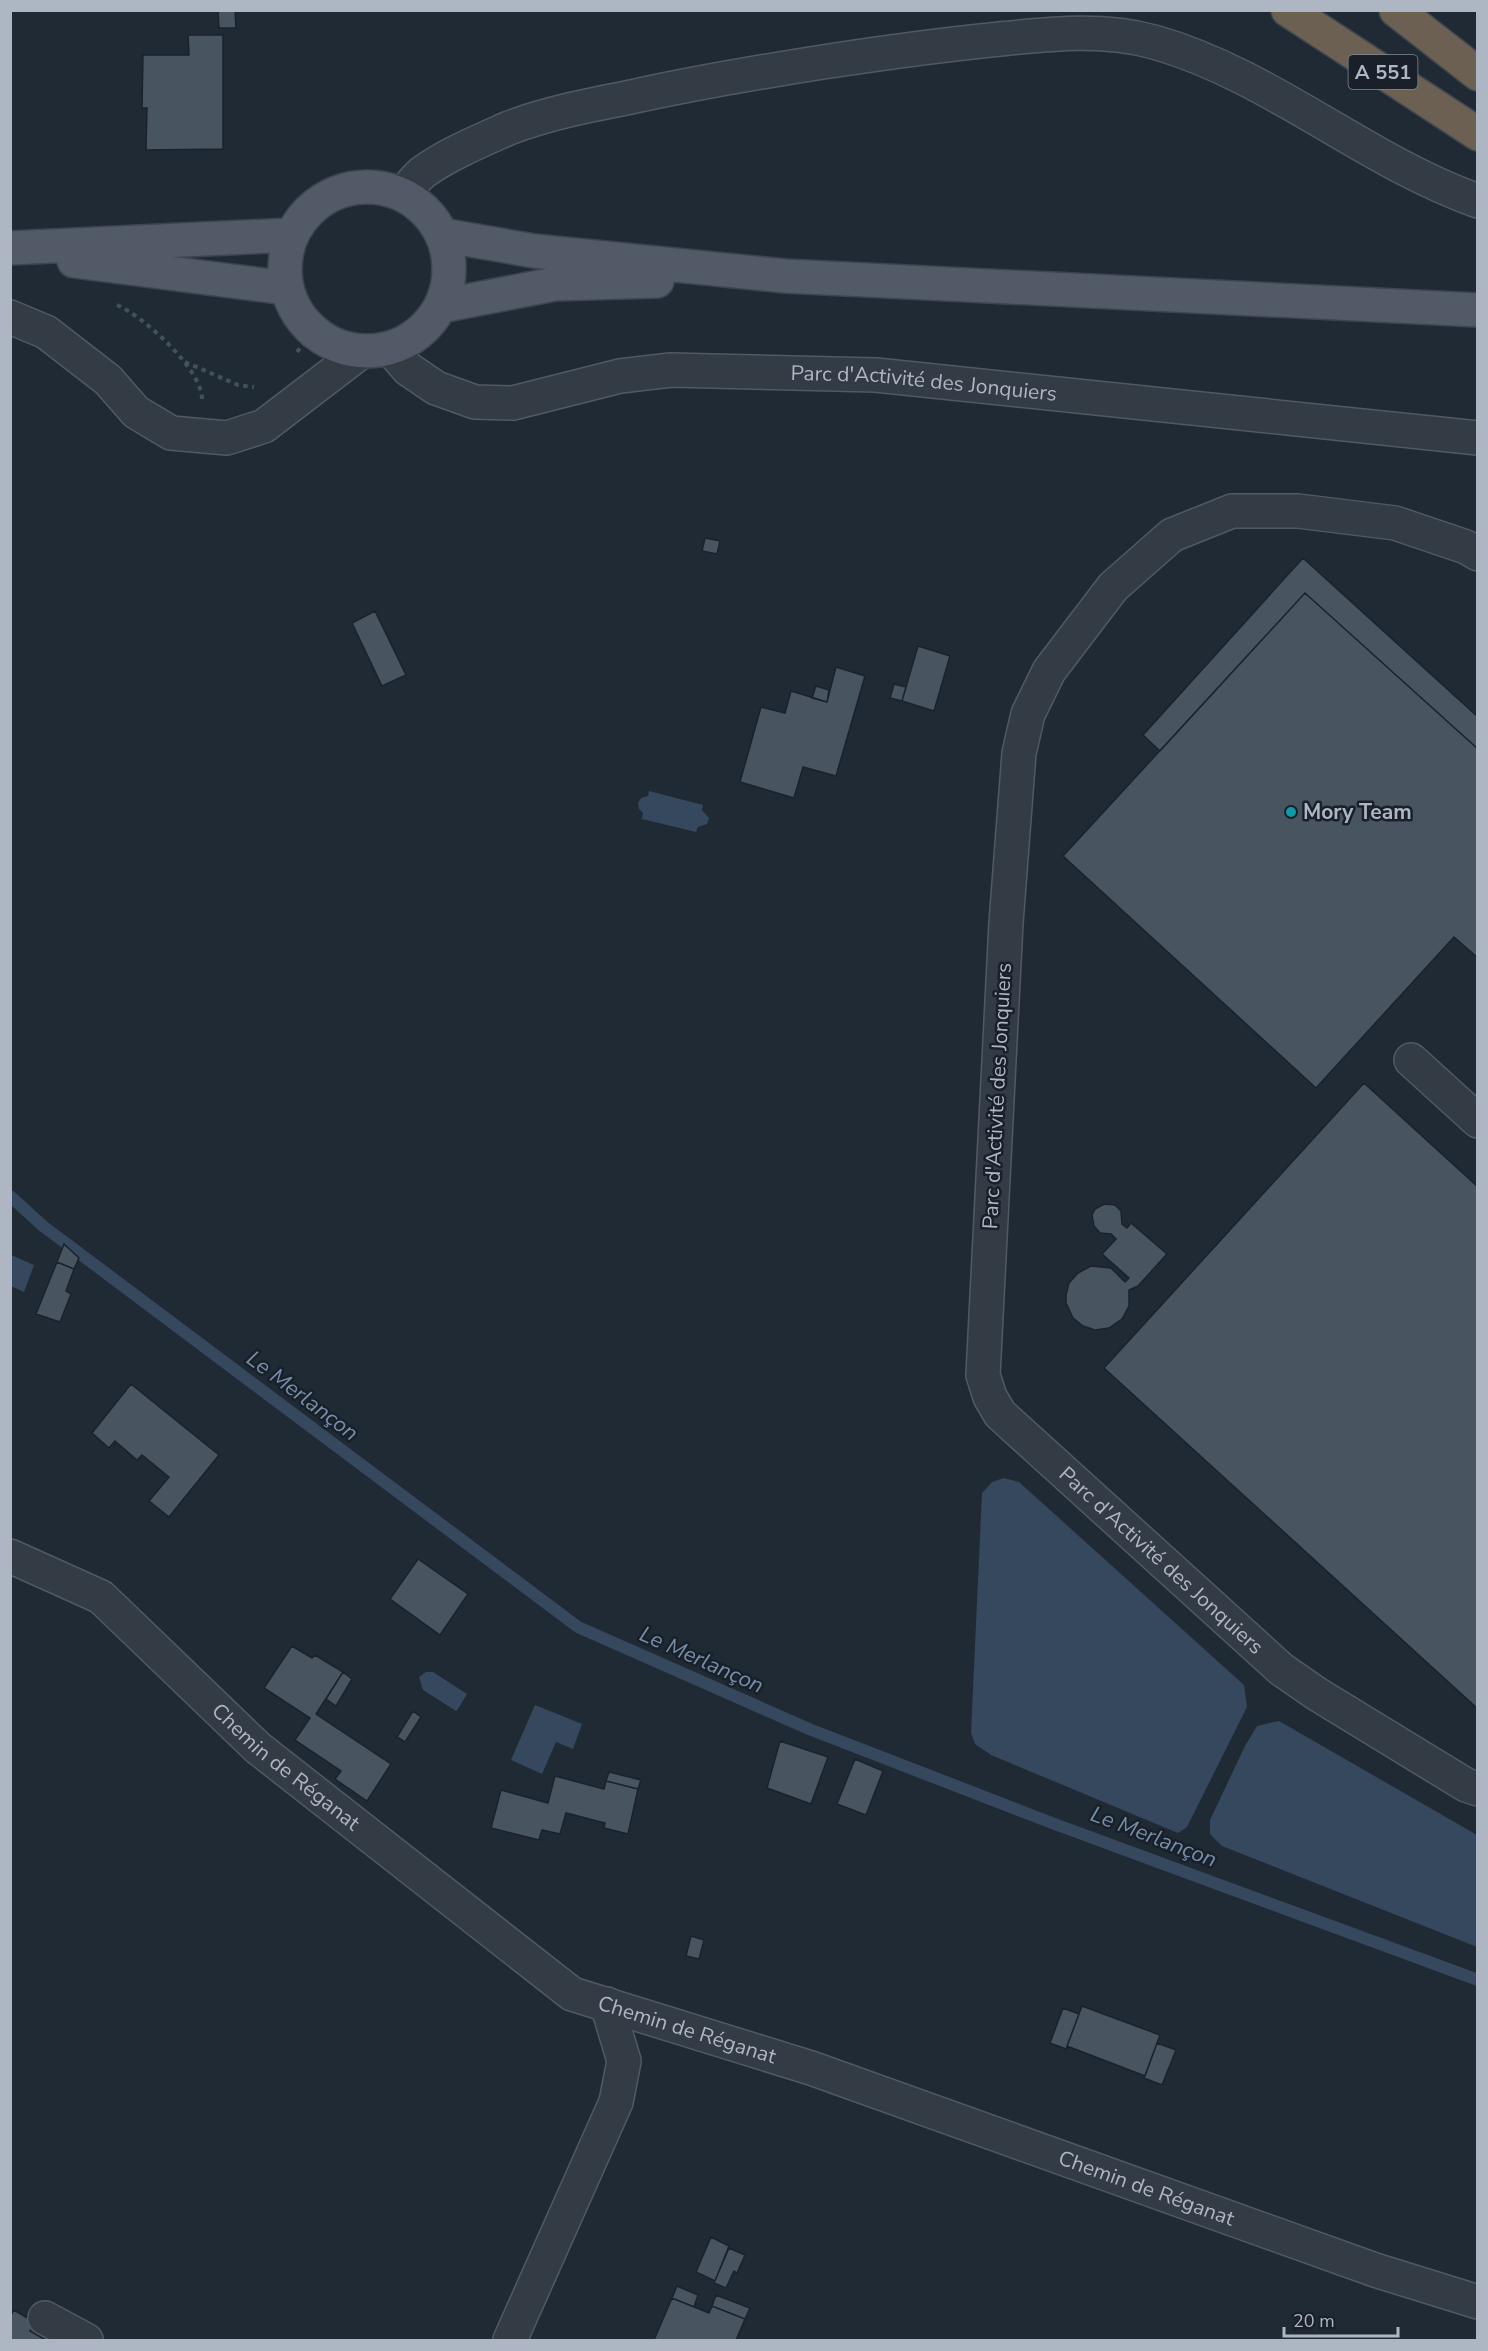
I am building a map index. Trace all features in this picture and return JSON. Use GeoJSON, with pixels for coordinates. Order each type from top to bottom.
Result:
{"type":"FeatureCollection","features":[{"type":"Feature","properties":{"kind":"highway","name":"A 551"},"geometry":{"type":"LineString","coordinates":[[1288,10],[1478,134]]}},
{"type":"Feature","properties":{"kind":"highway"},"geometry":{"type":"LineString","coordinates":[[1396,10],[1478,74]]}},
{"type":"Feature","properties":{"kind":"main road"},"geometry":{"type":"LineString","coordinates":[[351,187],[378,187],[403,194],[426,212],[442,235],[449,258],[449,282],[441,306],[428,324],[411,339],[376,350],[305,343],[286,288],[284,261],[291,235],[305,213],[326,196],[351,187]]}},
{"type":"Feature","properties":{"kind":"main road"},"geometry":{"type":"LineString","coordinates":[[10,250],[291,235]]}},
{"type":"Feature","properties":{"kind":"main road"},"geometry":{"type":"LineString","coordinates":[[442,235],[534,251],[785,276],[1478,310]]}},
{"type":"Feature","properties":{"kind":"main road"},"geometry":{"type":"LineString","coordinates":[[10,250],[286,288]]}},
{"type":"Feature","properties":{"kind":"main road"},"geometry":{"type":"LineString","coordinates":[[441,306],[555,284],[785,276]]}},
{"type":"Feature","properties":{"kind":"street"},"geometry":{"type":"LineString","coordinates":[[403,194],[422,173],[461,151],[511,128],[569,110],[729,76],[933,45],[1064,33],[1101,34],[1150,41],[1201,58],[1278,94],[1395,165],[1442,188],[1478,201]]}},
{"type":"Feature","properties":{"kind":"street"},"geometry":{"type":"LineString","coordinates":[[10,317],[45,332],[108,380],[136,412],[171,433],[227,438],[264,426],[376,350]]}},
{"type":"Feature","properties":{"kind":"street","name":"Parc d'Activité des Jonquiers"},"geometry":{"type":"LineString","coordinates":[[376,350],[436,388],[475,402],[513,403],[620,376],[671,370],[876,375],[1478,438]]}},
{"type":"Feature","properties":{"kind":"street","name":"Parc d'Activité des Jonquiers"},"geometry":{"type":"LineString","coordinates":[[1478,554],[1466,547],[1395,523],[1298,511],[1232,511],[1172,535],[1113,587],[1049,671],[1028,714],[1019,753],[1006,923],[983,1375],[990,1397],[999,1414],[1281,1669],[1317,1694],[1466,1785],[1478,1789]]}},
{"type":"Feature","properties":{"kind":"street"},"geometry":{"type":"LineString","coordinates":[[1411,1060],[1478,1121]]}},
{"type":"Feature","properties":{"kind":"street","name":"Chemin de Réganat"},"geometry":{"type":"LineString","coordinates":[[10,1556],[101,1597],[258,1748],[572,1994],[811,2068],[1375,2270],[1478,2302]]}},
{"type":"Feature","properties":{"kind":"street"},"geometry":{"type":"LineString","coordinates":[[510,2340],[616,2102],[624,2061],[607,2004]]}},
{"type":"Feature","properties":{"kind":"street"},"geometry":{"type":"LineString","coordinates":[[45,2318],[86,2340]]}},
{"type":"Feature","properties":{"kind":"path"},"geometry":{"type":"LineString","coordinates":[[112,303],[130,311],[184,362],[238,385],[262,388]]}},
{"type":"Feature","properties":{"kind":"water"},"geometry":{"type":"Polygon","coordinates":[[[649,791],[703,805],[702,810],[709,818],[707,824],[698,827],[696,832],[642,819],[643,813],[638,803],[641,798],[648,796],[649,791]]]}},
{"type":"Feature","properties":{"kind":"water"},"geometry":{"type":"Polygon","coordinates":[[[11,1255],[34,1265],[24,1292],[11,1286],[11,1255]]]}},
{"type":"Feature","properties":{"kind":"water"},"geometry":{"type":"Polygon","coordinates":[[[1004,1478],[1019,1482],[1244,1685],[1247,1707],[1187,1827],[1178,1833],[991,1755],[975,1744],[971,1733],[982,1493],[992,1482],[1004,1478]]]}},
{"type":"Feature","properties":{"kind":"water"},"geometry":{"type":"Polygon","coordinates":[[[426,1672],[433,1672],[467,1694],[456,1711],[423,1690],[419,1677],[426,1672]]]}},
{"type":"Feature","properties":{"kind":"water"},"geometry":{"type":"Polygon","coordinates":[[[535,1705],[582,1724],[573,1749],[556,1742],[542,1774],[511,1760],[535,1705]]]}},
{"type":"Feature","properties":{"kind":"water"},"geometry":{"type":"Polygon","coordinates":[[[1279,1721],[1477,1835],[1477,1947],[1222,1846],[1210,1834],[1210,1820],[1257,1726],[1279,1721]]]}},
{"type":"Feature","properties":{"kind":"building"},"geometry":{"type":"Polygon","coordinates":[[[218,10],[235,10],[236,28],[219,28],[218,10]]]}},
{"type":"Feature","properties":{"kind":"building"},"geometry":{"type":"Polygon","coordinates":[[[188,35],[223,35],[223,149],[146,150],[147,108],[142,108],[143,55],[189,55],[188,35]]]}},
{"type":"Feature","properties":{"kind":"building"},"geometry":{"type":"Polygon","coordinates":[[[705,538],[720,541],[717,554],[702,551],[705,538]]]}},
{"type":"Feature","properties":{"kind":"building"},"geometry":{"type":"Polygon","coordinates":[[[1303,558],[1478,717],[1478,749],[1305,593],[1160,751],[1143,735],[1303,558]]]}},
{"type":"Feature","properties":{"kind":"building","name":"Mory Team"},"geometry":{"type":"Polygon","coordinates":[[[1305,593],[1478,749],[1478,958],[1454,937],[1316,1088],[1063,856],[1305,593]]]}},
{"type":"Feature","properties":{"kind":"building"},"geometry":{"type":"Polygon","coordinates":[[[375,611],[406,675],[382,686],[352,623],[375,611]]]}},
{"type":"Feature","properties":{"kind":"building"},"geometry":{"type":"Polygon","coordinates":[[[918,646],[950,656],[934,711],[902,701],[918,646]]]}},
{"type":"Feature","properties":{"kind":"building"},"geometry":{"type":"Polygon","coordinates":[[[836,667],[865,676],[836,776],[803,767],[794,798],[740,782],[761,707],[785,713],[791,691],[827,702],[836,667]]]}},
{"type":"Feature","properties":{"kind":"building"},"geometry":{"type":"Polygon","coordinates":[[[894,684],[906,687],[902,701],[890,698],[894,684]]]}},
{"type":"Feature","properties":{"kind":"building"},"geometry":{"type":"Polygon","coordinates":[[[816,686],[829,690],[827,702],[812,698],[816,686]]]}},
{"type":"Feature","properties":{"kind":"building"},"geometry":{"type":"Polygon","coordinates":[[[1364,1083],[1478,1187],[1478,1709],[1104,1368],[1364,1083]]]}},
{"type":"Feature","properties":{"kind":"building"},"geometry":{"type":"Polygon","coordinates":[[[1104,1204],[1115,1205],[1121,1211],[1122,1224],[1127,1228],[1131,1223],[1167,1254],[1138,1286],[1129,1290],[1129,1306],[1122,1319],[1109,1328],[1095,1330],[1083,1326],[1073,1318],[1066,1303],[1066,1295],[1069,1283],[1078,1273],[1091,1266],[1111,1268],[1125,1282],[1129,1278],[1102,1254],[1116,1239],[1111,1234],[1100,1233],[1094,1226],[1092,1215],[1095,1209],[1104,1204]]]}},
{"type":"Feature","properties":{"kind":"building"},"geometry":{"type":"Polygon","coordinates":[[[64,1244],[79,1258],[74,1269],[57,1262],[64,1244]]]}},
{"type":"Feature","properties":{"kind":"building"},"geometry":{"type":"Polygon","coordinates":[[[57,1262],[74,1269],[66,1291],[71,1294],[60,1322],[36,1314],[57,1262]]]}},
{"type":"Feature","properties":{"kind":"building"},"geometry":{"type":"Polygon","coordinates":[[[131,1384],[219,1455],[169,1517],[149,1501],[169,1477],[142,1455],[137,1460],[115,1441],[109,1448],[92,1433],[131,1384]]]}},
{"type":"Feature","properties":{"kind":"building"},"geometry":{"type":"Polygon","coordinates":[[[418,1559],[468,1594],[440,1635],[390,1599],[418,1559]]]}},
{"type":"Feature","properties":{"kind":"building"},"geometry":{"type":"Polygon","coordinates":[[[292,1646],[312,1658],[315,1655],[343,1672],[316,1714],[391,1764],[367,1801],[335,1779],[341,1771],[295,1740],[310,1718],[264,1688],[292,1646]]]}},
{"type":"Feature","properties":{"kind":"building"},"geometry":{"type":"Polygon","coordinates":[[[343,1672],[352,1679],[336,1706],[326,1699],[343,1672]]]}},
{"type":"Feature","properties":{"kind":"building"},"geometry":{"type":"Polygon","coordinates":[[[413,1711],[421,1717],[405,1742],[397,1737],[413,1711]]]}},
{"type":"Feature","properties":{"kind":"building"},"geometry":{"type":"Polygon","coordinates":[[[780,1741],[828,1757],[811,1804],[767,1788],[780,1741]]]}},
{"type":"Feature","properties":{"kind":"building"},"geometry":{"type":"Polygon","coordinates":[[[855,1759],[883,1771],[866,1815],[837,1804],[855,1759]]]}},
{"type":"Feature","properties":{"kind":"building"},"geometry":{"type":"Polygon","coordinates":[[[609,1772],[641,1780],[638,1789],[606,1781],[609,1772]]]}},
{"type":"Feature","properties":{"kind":"building"},"geometry":{"type":"Polygon","coordinates":[[[555,1776],[604,1789],[606,1781],[638,1789],[628,1834],[604,1828],[605,1823],[566,1813],[560,1834],[542,1830],[539,1840],[491,1828],[501,1790],[548,1803],[555,1776]]]}},
{"type":"Feature","properties":{"kind":"building"},"geometry":{"type":"Polygon","coordinates":[[[691,1936],[704,1940],[699,1959],[686,1956],[691,1936]]]}},
{"type":"Feature","properties":{"kind":"building"},"geometry":{"type":"Polygon","coordinates":[[[1082,2006],[1160,2035],[1145,2076],[1067,2046],[1082,2006]]]}},
{"type":"Feature","properties":{"kind":"building"},"geometry":{"type":"Polygon","coordinates":[[[1063,2008],[1079,2014],[1066,2049],[1050,2043],[1063,2008]]]}},
{"type":"Feature","properties":{"kind":"building"},"geometry":{"type":"Polygon","coordinates":[[[1157,2043],[1176,2050],[1162,2085],[1144,2078],[1157,2043]]]}},
{"type":"Feature","properties":{"kind":"building"},"geometry":{"type":"Polygon","coordinates":[[[711,2237],[729,2246],[715,2281],[696,2272],[711,2237]]]}},
{"type":"Feature","properties":{"kind":"building"},"geometry":{"type":"Polygon","coordinates":[[[729,2248],[745,2255],[737,2273],[734,2271],[726,2288],[714,2283],[729,2248]]]}},
{"type":"Feature","properties":{"kind":"building"},"geometry":{"type":"Polygon","coordinates":[[[677,2286],[698,2295],[694,2307],[672,2298],[677,2286]]]}},
{"type":"Feature","properties":{"kind":"building"},"geometry":{"type":"Polygon","coordinates":[[[716,2295],[750,2308],[745,2319],[712,2306],[716,2295]]]}},
{"type":"Feature","properties":{"kind":"building"},"geometry":{"type":"Polygon","coordinates":[[[672,2298],[709,2313],[712,2306],[745,2319],[736,2340],[654,2340],[672,2298]]]}},
{"type":"Feature","properties":{"kind":"building"},"geometry":{"type":"Polygon","coordinates":[[[14,2310],[36,2323],[30,2331],[46,2340],[10,2340],[10,2316],[14,2310]]]}},
{"type":"Feature","properties":{"kind":"building"},"geometry":{"type":"Polygon","coordinates":[[[36,2323],[67,2340],[46,2340],[30,2331],[36,2323]]]}},
{"type":"Feature","properties":{"kind":"waterway","name":"Le Merlançon"},"geometry":{"type":"LineString","coordinates":[[10,1196],[43,1226],[578,1627],[809,1729],[1052,1823],[1478,1980]]}},
{"type":"Feature","properties":{"kind":"place","name":"Mory Team"},"geometry":{"type":"Point","coordinates":[1291,812]}}]}
